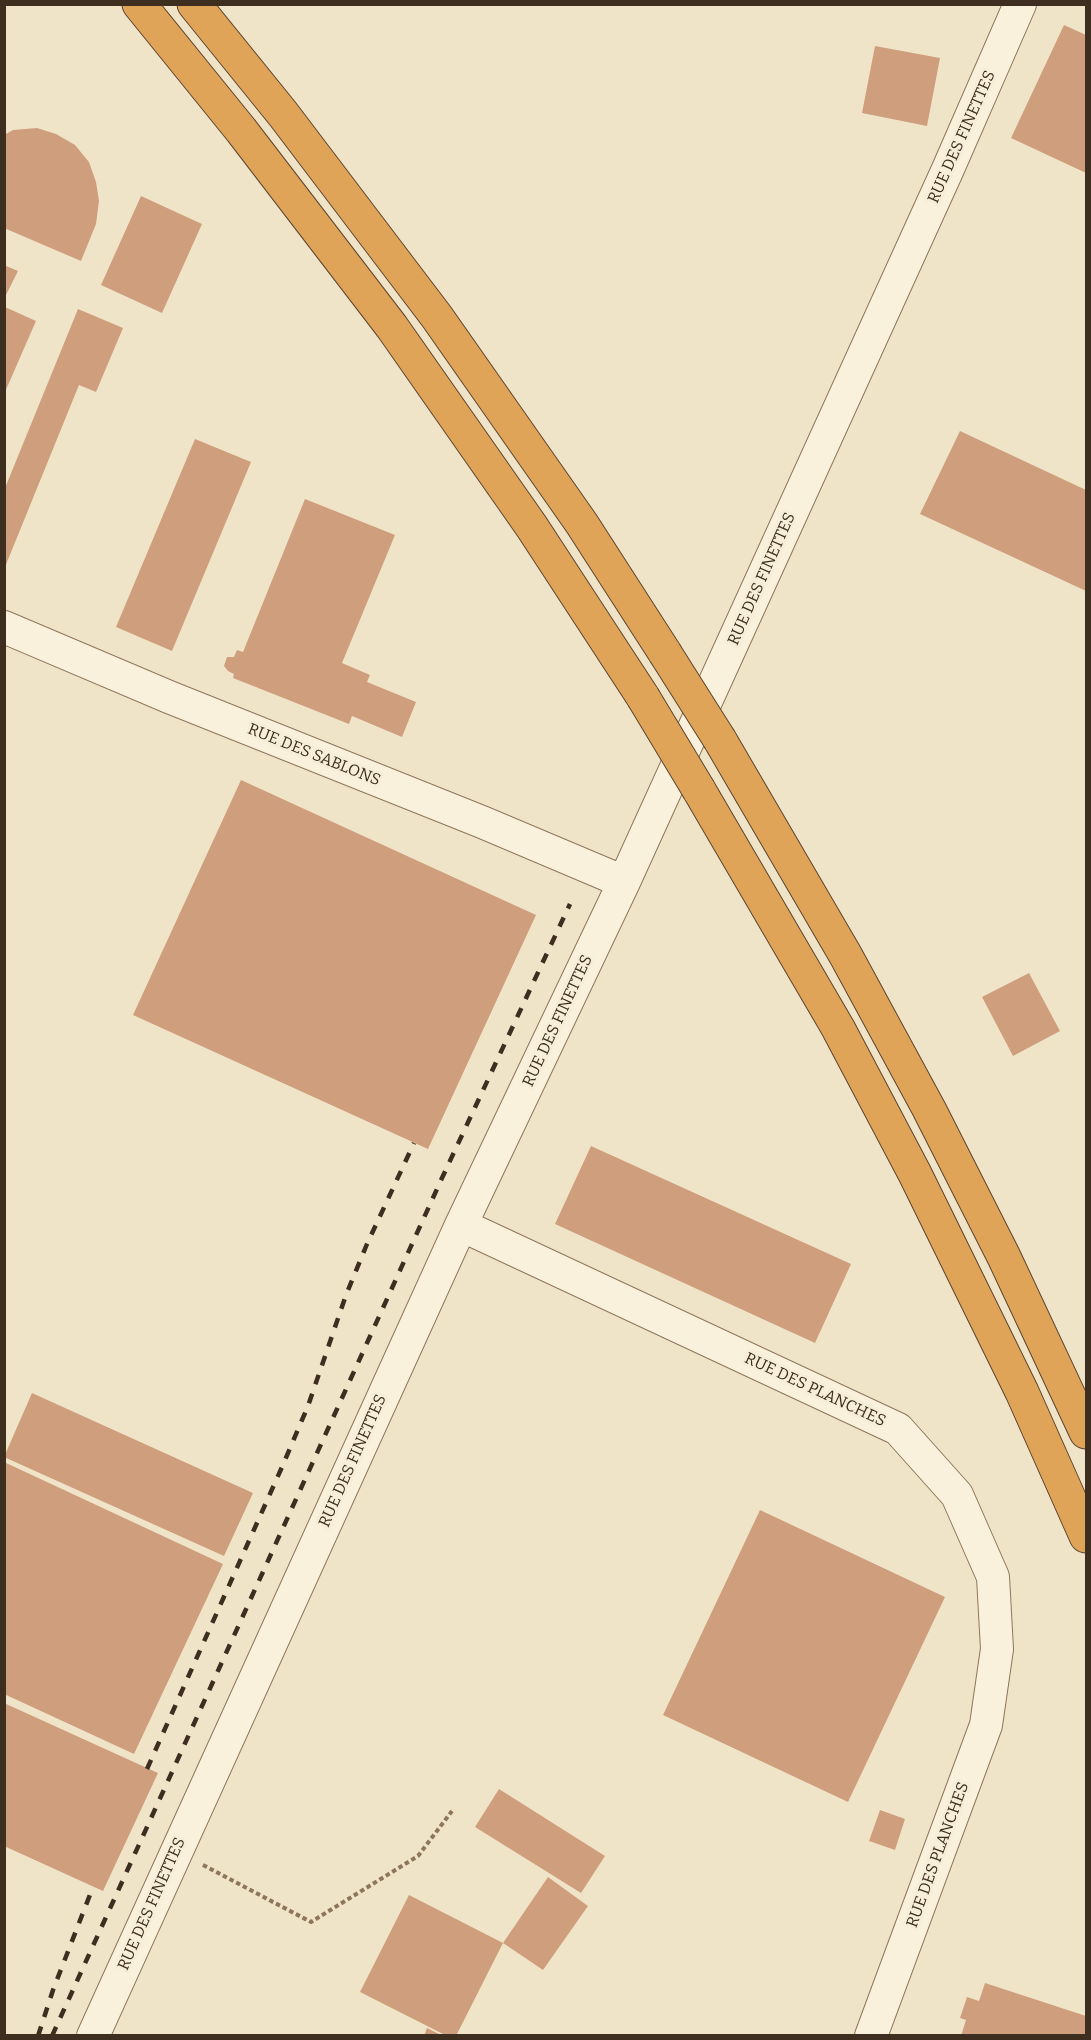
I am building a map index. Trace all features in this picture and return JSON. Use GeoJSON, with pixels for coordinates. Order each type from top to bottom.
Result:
{"type":"FeatureCollection","features":[{"type":"Feature","properties":{"kind":"highway"},"geometry":{"type":"LineString","coordinates":[[139,4],[241,130],[392,327],[532,527],[643,697],[773,913],[838,1028],[915,1174],[1022,1392],[1086,1536]]}},
{"type":"Feature","properties":{"kind":"highway"},"geometry":{"type":"LineString","coordinates":[[194,4],[283,114],[437,317],[582,524],[720,740],[846,956],[929,1109],[1014,1277],[1086,1432]]}},
{"type":"Feature","properties":{"kind":"street","name":"RUE DES FINETTES"},"geometry":{"type":"LineString","coordinates":[[93,2036],[461,1225],[624,882],[948,169],[1020,4]]}},
{"type":"Feature","properties":{"kind":"street","name":"RUE DES SABLONS"},"geometry":{"type":"LineString","coordinates":[[4,627],[169,697],[471,817],[624,882]]}},
{"type":"Feature","properties":{"kind":"street","name":"RUE DES PLANCHES"},"geometry":{"type":"LineString","coordinates":[[461,1225],[898,1429],[957,1495],[993,1577],[997,1649],[986,1725],[871,2036]]}},
{"type":"Feature","properties":{"kind":"path"},"geometry":{"type":"LineString","coordinates":[[176,1851],[311,1922],[417,1856],[452,1811]]}},
{"type":"Feature","properties":{"kind":"building"},"geometry":{"type":"Polygon","coordinates":[[[1064,25],[1086,35],[1086,173],[1011,138],[1064,25]]]}},
{"type":"Feature","properties":{"kind":"building"},"geometry":{"type":"Polygon","coordinates":[[[875,46],[940,58],[927,126],[862,113],[875,46]]]}},
{"type":"Feature","properties":{"kind":"building"},"geometry":{"type":"Polygon","coordinates":[[[37,128],[56,134],[75,145],[89,162],[96,182],[99,201],[96,224],[81,261],[4,228],[4,135],[13,130],[37,128]]]}},
{"type":"Feature","properties":{"kind":"building"},"geometry":{"type":"Polygon","coordinates":[[[141,196],[202,224],[162,313],[101,285],[141,196]]]}},
{"type":"Feature","properties":{"kind":"building"},"geometry":{"type":"Polygon","coordinates":[[[4,265],[18,271],[4,299],[4,265]]]}},
{"type":"Feature","properties":{"kind":"building"},"geometry":{"type":"Polygon","coordinates":[[[5,307],[36,321],[5,392],[5,307]]]}},
{"type":"Feature","properties":{"kind":"building"},"geometry":{"type":"Polygon","coordinates":[[[78,309],[123,328],[96,392],[79,385],[5,567],[5,488],[78,309]]]}},
{"type":"Feature","properties":{"kind":"building"},"geometry":{"type":"Polygon","coordinates":[[[960,431],[1086,490],[1086,591],[920,514],[960,431]]]}},
{"type":"Feature","properties":{"kind":"building"},"geometry":{"type":"Polygon","coordinates":[[[195,439],[251,462],[172,651],[116,627],[195,439]]]}},
{"type":"Feature","properties":{"kind":"building"},"geometry":{"type":"Polygon","coordinates":[[[305,499],[395,535],[342,663],[370,675],[367,682],[416,702],[402,737],[352,716],[349,724],[233,678],[234,674],[224,666],[227,657],[234,657],[237,650],[243,652],[305,499]]]}},
{"type":"Feature","properties":{"kind":"building"},"geometry":{"type":"Polygon","coordinates":[[[241,780],[536,915],[428,1149],[133,1015],[241,780]]]}},
{"type":"Feature","properties":{"kind":"building"},"geometry":{"type":"Polygon","coordinates":[[[1029,973],[1060,1031],[1013,1056],[982,997],[1029,973]]]}},
{"type":"Feature","properties":{"kind":"building"},"geometry":{"type":"Polygon","coordinates":[[[591,1146],[851,1264],[815,1343],[555,1224],[591,1146]]]}},
{"type":"Feature","properties":{"kind":"building"},"geometry":{"type":"Polygon","coordinates":[[[32,1393],[253,1493],[224,1556],[4,1457],[32,1393]]]}},
{"type":"Feature","properties":{"kind":"building"},"geometry":{"type":"Polygon","coordinates":[[[4,1462],[223,1564],[134,1754],[4,1694],[4,1462]]]}},
{"type":"Feature","properties":{"kind":"building"},"geometry":{"type":"Polygon","coordinates":[[[760,1510],[945,1597],[848,1802],[663,1715],[760,1510]]]}},
{"type":"Feature","properties":{"kind":"building"},"geometry":{"type":"Polygon","coordinates":[[[4,1703],[158,1773],[103,1891],[4,1846],[4,1703]]]}},
{"type":"Feature","properties":{"kind":"building"},"geometry":{"type":"Polygon","coordinates":[[[499,1789],[605,1856],[581,1893],[475,1827],[499,1789]]]}},
{"type":"Feature","properties":{"kind":"building"},"geometry":{"type":"Polygon","coordinates":[[[880,1810],[905,1819],[895,1850],[869,1841],[880,1810]]]}},
{"type":"Feature","properties":{"kind":"building"},"geometry":{"type":"Polygon","coordinates":[[[548,1877],[588,1906],[543,1970],[503,1943],[548,1877]]]}},
{"type":"Feature","properties":{"kind":"building"},"geometry":{"type":"Polygon","coordinates":[[[409,1895],[503,1943],[456,2036],[447,2036],[360,1992],[409,1895]]]}},
{"type":"Feature","properties":{"kind":"building"},"geometry":{"type":"Polygon","coordinates":[[[985,1983],[1086,2016],[1086,2036],[961,2036],[966,2020],[960,2018],[967,1997],[979,2001],[985,1983]]]}},
{"type":"Feature","properties":{"kind":"building"},"geometry":{"type":"Polygon","coordinates":[[[427,2028],[443,2036],[424,2036],[427,2028]]]}},
{"type":"Feature","properties":{"kind":"railway"},"geometry":{"type":"LineString","coordinates":[[52,2036],[442,1178],[570,904]]}},
{"type":"Feature","properties":{"kind":"railway"},"geometry":{"type":"LineString","coordinates":[[147,1769],[282,1467],[308,1406],[346,1295],[414,1143]]}},
{"type":"Feature","properties":{"kind":"railway"},"geometry":{"type":"LineString","coordinates":[[38,2036],[53,1990],[93,1887]]}}]}
